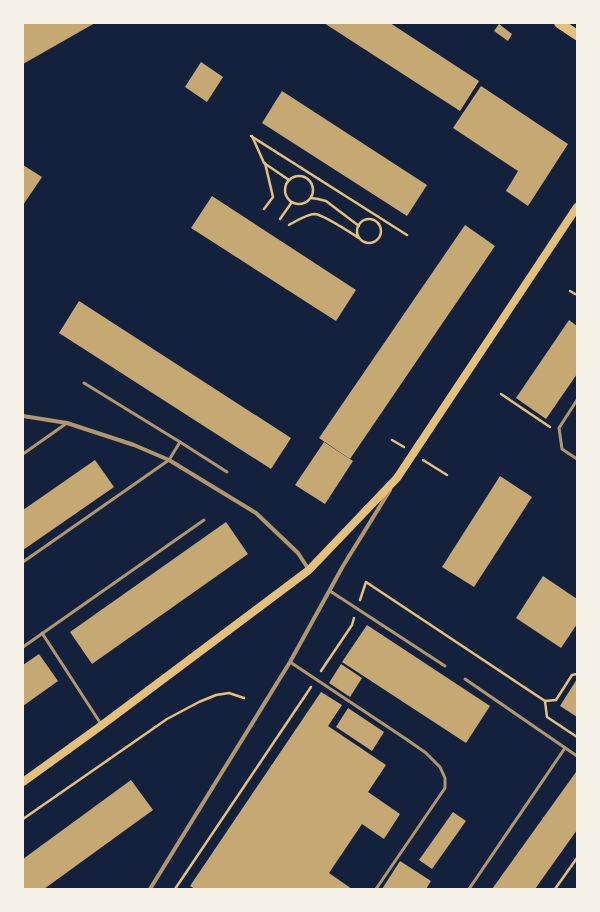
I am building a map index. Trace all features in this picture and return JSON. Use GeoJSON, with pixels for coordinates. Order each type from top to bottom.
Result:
{"type":"FeatureCollection","features":[{"type":"Feature","properties":{"kind":"main road"},"geometry":{"type":"LineString","coordinates":[[559,23],[577,35]]}},
{"type":"Feature","properties":{"kind":"main road"},"geometry":{"type":"LineString","coordinates":[[23,782],[102,725],[309,570],[397,478],[577,207]]}},
{"type":"Feature","properties":{"kind":"street"},"geometry":{"type":"LineString","coordinates":[[23,416],[67,423],[134,445],[169,460],[256,513],[298,553],[309,570]]}},
{"type":"Feature","properties":{"kind":"street"},"geometry":{"type":"LineString","coordinates":[[150,889],[290,662],[344,566],[397,478]]}},
{"type":"Feature","properties":{"kind":"lane"},"geometry":{"type":"LineString","coordinates":[[84,383],[227,472]]}},
{"type":"Feature","properties":{"kind":"lane"},"geometry":{"type":"LineString","coordinates":[[577,400],[559,428],[562,449],[577,459]]}},
{"type":"Feature","properties":{"kind":"lane"},"geometry":{"type":"LineString","coordinates":[[23,454],[67,423]]}},
{"type":"Feature","properties":{"kind":"lane"},"geometry":{"type":"LineString","coordinates":[[23,562],[169,460],[180,442]]}},
{"type":"Feature","properties":{"kind":"lane"},"geometry":{"type":"LineString","coordinates":[[23,646],[204,520]]}},
{"type":"Feature","properties":{"kind":"lane"},"geometry":{"type":"LineString","coordinates":[[330,592],[445,666]]}},
{"type":"Feature","properties":{"kind":"lane"},"geometry":{"type":"LineString","coordinates":[[42,634],[102,725]]}},
{"type":"Feature","properties":{"kind":"lane"},"geometry":{"type":"LineString","coordinates":[[290,662],[426,753],[440,767],[446,778],[445,788],[376,889]]}},
{"type":"Feature","properties":{"kind":"lane"},"geometry":{"type":"LineString","coordinates":[[465,679],[577,756]]}},
{"type":"Feature","properties":{"kind":"lane"},"geometry":{"type":"LineString","coordinates":[[469,889],[565,748]]}},
{"type":"Feature","properties":{"kind":"path"},"geometry":{"type":"LineString","coordinates":[[264,209],[273,197],[264,163],[251,136],[407,235]]}},
{"type":"Feature","properties":{"kind":"path"},"geometry":{"type":"LineString","coordinates":[[264,163],[289,180]]}},
{"type":"Feature","properties":{"kind":"path"},"geometry":{"type":"LineString","coordinates":[[308,179],[312,174]]}},
{"type":"Feature","properties":{"kind":"path"},"geometry":{"type":"LineString","coordinates":[[302,176],[308,179],[313,186],[313,194],[311,198],[302,205],[294,204],[288,199],[285,193],[289,180],[302,176]]}},
{"type":"Feature","properties":{"kind":"path"},"geometry":{"type":"LineString","coordinates":[[311,198],[326,202],[359,226]]}},
{"type":"Feature","properties":{"kind":"path"},"geometry":{"type":"LineString","coordinates":[[280,219],[292,202]]}},
{"type":"Feature","properties":{"kind":"path"},"geometry":{"type":"LineString","coordinates":[[289,225],[315,214],[322,216],[364,242],[371,243],[377,240],[380,234],[380,228],[376,222],[366,220],[361,223],[357,233],[359,238]]}},
{"type":"Feature","properties":{"kind":"path"},"geometry":{"type":"LineString","coordinates":[[376,222],[380,220],[385,221]]}},
{"type":"Feature","properties":{"kind":"path"},"geometry":{"type":"LineString","coordinates":[[570,290],[577,295]]}},
{"type":"Feature","properties":{"kind":"path"},"geometry":{"type":"LineString","coordinates":[[501,394],[560,434]]}},
{"type":"Feature","properties":{"kind":"path"},"geometry":{"type":"LineString","coordinates":[[175,889],[352,624],[366,582],[545,701],[556,700],[572,675],[577,674]]}},
{"type":"Feature","properties":{"kind":"path"},"geometry":{"type":"LineString","coordinates":[[23,819],[167,719],[216,695],[229,693],[244,698]]}},
{"type":"Feature","properties":{"kind":"path"},"geometry":{"type":"LineString","coordinates":[[545,701],[547,717],[577,737]]}},
{"type":"Feature","properties":{"kind":"path"},"geometry":{"type":"LineString","coordinates":[[555,889],[577,858]]}},
{"type":"Feature","properties":{"kind":"building"},"geometry":{"type":"Polygon","coordinates":[[[23,23],[95,23],[23,64],[23,23]]]}},
{"type":"Feature","properties":{"kind":"building"},"geometry":{"type":"Polygon","coordinates":[[[324,23],[390,23],[479,81],[460,111],[324,23]]]}},
{"type":"Feature","properties":{"kind":"building"},"geometry":{"type":"Polygon","coordinates":[[[499,24],[512,34],[508,41],[494,31],[499,24]]]}},
{"type":"Feature","properties":{"kind":"building"},"geometry":{"type":"Polygon","coordinates":[[[201,62],[223,77],[207,102],[185,87],[201,62]]]}},
{"type":"Feature","properties":{"kind":"building"},"geometry":{"type":"Polygon","coordinates":[[[481,86],[568,144],[528,206],[506,191],[518,171],[453,128],[481,86]]]}},
{"type":"Feature","properties":{"kind":"building"},"geometry":{"type":"Polygon","coordinates":[[[282,91],[427,185],[407,216],[262,123],[282,91]]]}},
{"type":"Feature","properties":{"kind":"building"},"geometry":{"type":"Polygon","coordinates":[[[23,165],[42,177],[23,205],[23,165]]]}},
{"type":"Feature","properties":{"kind":"building"},"geometry":{"type":"Polygon","coordinates":[[[212,196],[356,290],[336,321],[191,228],[212,196]]]}},
{"type":"Feature","properties":{"kind":"building"},"geometry":{"type":"Polygon","coordinates":[[[465,225],[495,246],[350,459],[319,438],[465,225]]]}},
{"type":"Feature","properties":{"kind":"building"},"geometry":{"type":"Polygon","coordinates":[[[79,301],[291,438],[271,469],[59,333],[79,301]]]}},
{"type":"Feature","properties":{"kind":"building"},"geometry":{"type":"Polygon","coordinates":[[[569,320],[577,326],[577,374],[546,419],[516,398],[569,320]]]}},
{"type":"Feature","properties":{"kind":"building"},"geometry":{"type":"Polygon","coordinates":[[[324,442],[353,461],[325,504],[295,485],[324,442]]]}},
{"type":"Feature","properties":{"kind":"building"},"geometry":{"type":"Polygon","coordinates":[[[95,460],[114,487],[23,550],[23,510],[95,460]]]}},
{"type":"Feature","properties":{"kind":"building"},"geometry":{"type":"Polygon","coordinates":[[[500,476],[532,497],[474,587],[442,567],[500,476]]]}},
{"type":"Feature","properties":{"kind":"building"},"geometry":{"type":"Polygon","coordinates":[[[226,522],[248,554],[92,664],[70,632],[226,522]]]}},
{"type":"Feature","properties":{"kind":"building"},"geometry":{"type":"Polygon","coordinates":[[[543,576],[577,599],[577,624],[561,648],[516,618],[543,576]]]}},
{"type":"Feature","properties":{"kind":"building"},"geometry":{"type":"Polygon","coordinates":[[[367,625],[490,706],[466,743],[342,662],[367,625]]]}},
{"type":"Feature","properties":{"kind":"building"},"geometry":{"type":"Polygon","coordinates":[[[39,654],[58,681],[23,706],[23,665],[39,654]]]}},
{"type":"Feature","properties":{"kind":"building"},"geometry":{"type":"Polygon","coordinates":[[[341,664],[362,678],[350,697],[329,683],[341,664]]]}},
{"type":"Feature","properties":{"kind":"building"},"geometry":{"type":"Polygon","coordinates":[[[577,679],[577,717],[560,706],[577,679]]]}},
{"type":"Feature","properties":{"kind":"building"},"geometry":{"type":"Polygon","coordinates":[[[321,692],[342,705],[328,726],[386,765],[368,792],[400,814],[384,839],[362,824],[329,873],[352,889],[195,889],[190,886],[321,692]]]}},
{"type":"Feature","properties":{"kind":"building"},"geometry":{"type":"Polygon","coordinates":[[[348,708],[384,732],[372,751],[336,727],[348,708]]]}},
{"type":"Feature","properties":{"kind":"building"},"geometry":{"type":"Polygon","coordinates":[[[576,772],[577,830],[535,889],[492,889],[576,772]]]}},
{"type":"Feature","properties":{"kind":"building"},"geometry":{"type":"Polygon","coordinates":[[[131,780],[153,810],[44,889],[23,889],[23,859],[131,780]]]}},
{"type":"Feature","properties":{"kind":"building"},"geometry":{"type":"Polygon","coordinates":[[[453,812],[466,821],[432,869],[419,860],[453,812]]]}},
{"type":"Feature","properties":{"kind":"building"},"geometry":{"type":"Polygon","coordinates":[[[400,861],[431,881],[426,889],[382,889],[400,861]]]}}]}
